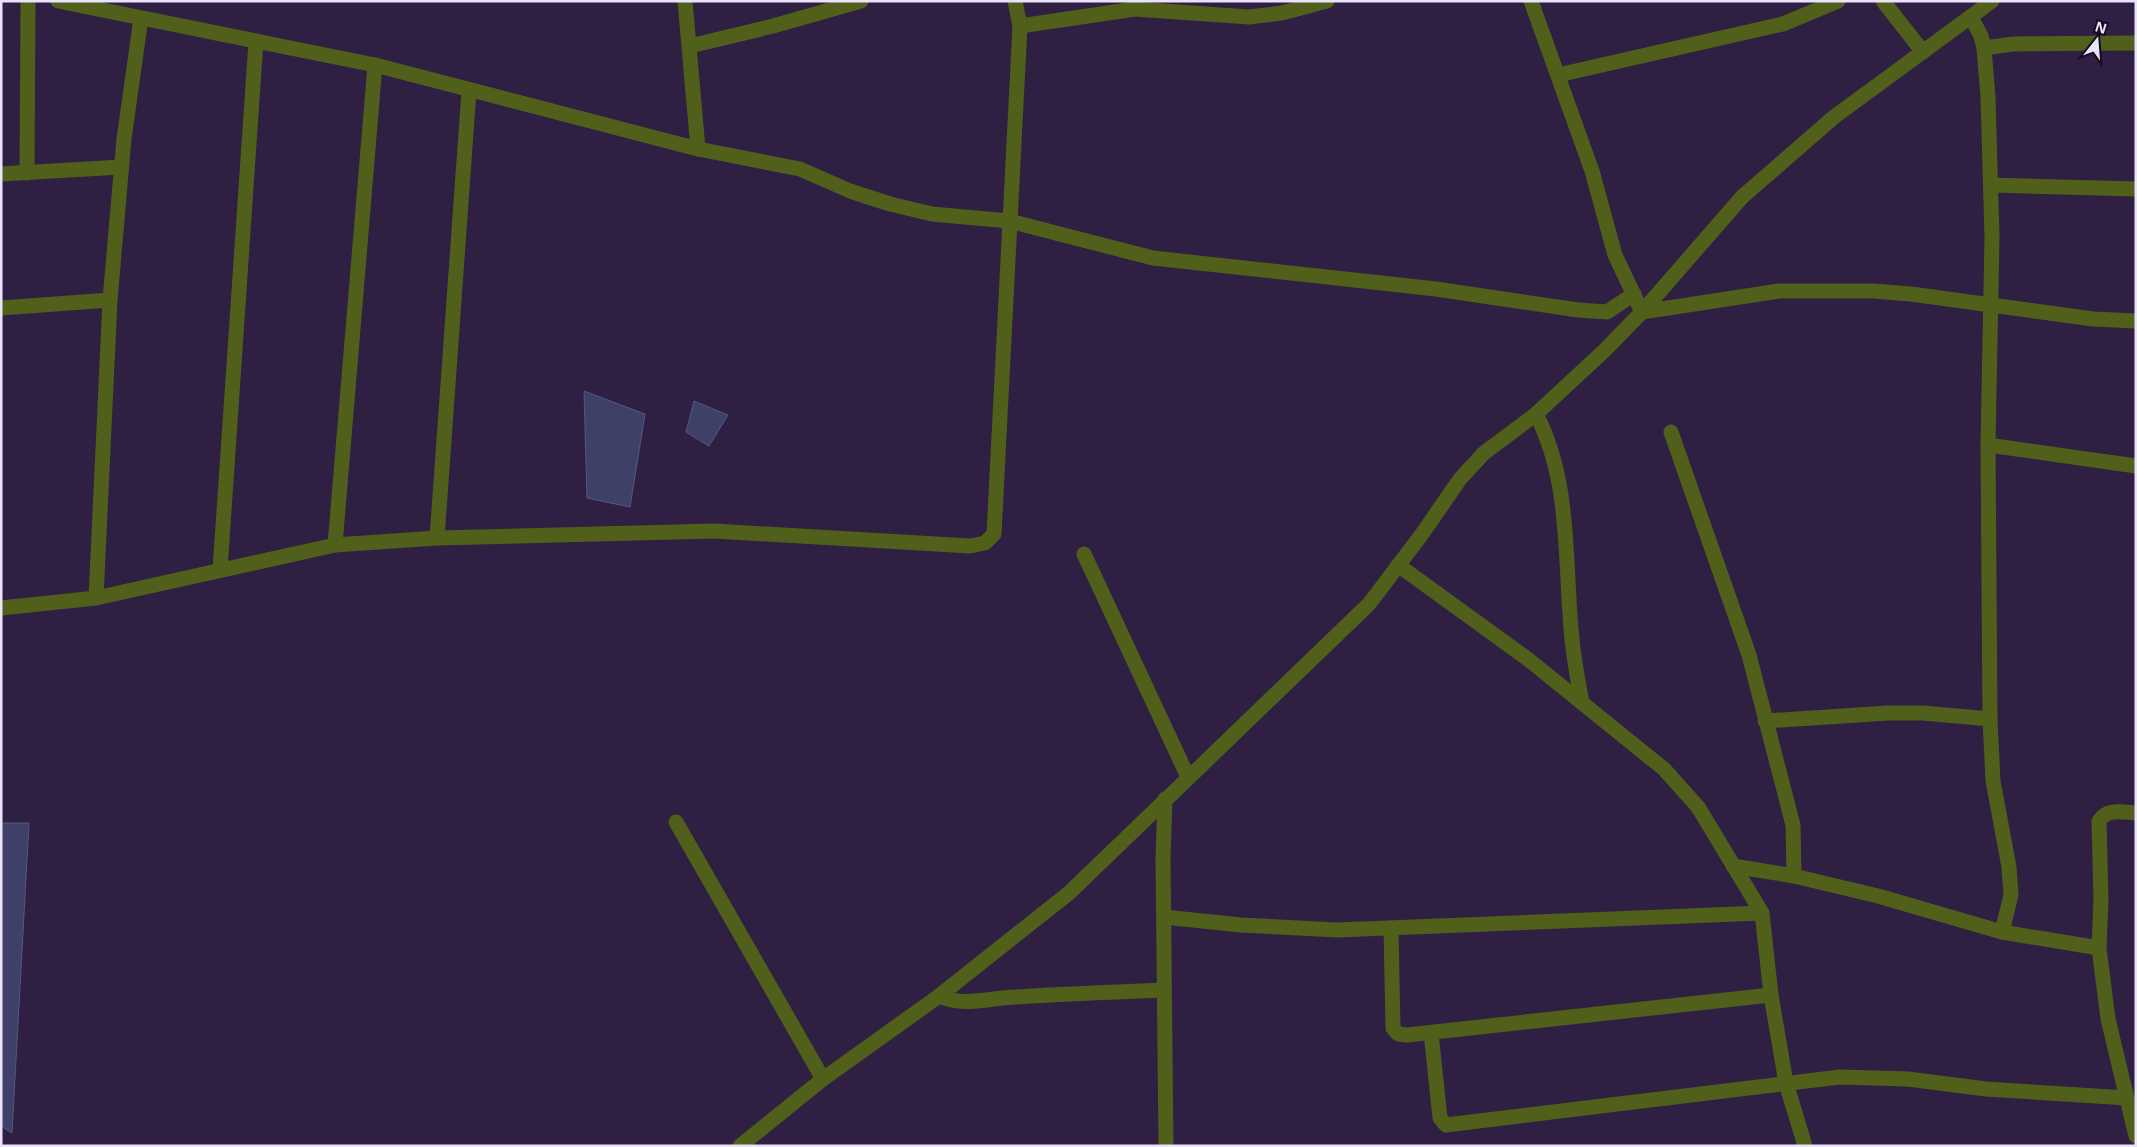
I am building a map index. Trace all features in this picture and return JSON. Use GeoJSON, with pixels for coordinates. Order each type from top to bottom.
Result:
{"type":"FeatureCollection","features":[{"type":"Feature","properties":{"kind":"street"},"geometry":{"type":"LineString","coordinates":[[26,173],[28,1]]}},
{"type":"Feature","properties":{"kind":"street"},"geometry":{"type":"LineString","coordinates":[[58,1],[375,65],[469,91],[698,149],[800,170],[850,191],[907,208],[932,214],[1010,221],[1153,258],[1436,289],[1578,310],[1607,312],[1634,294]]}},
{"type":"Feature","properties":{"kind":"street"},"geometry":{"type":"LineString","coordinates":[[685,1],[698,149]]}},
{"type":"Feature","properties":{"kind":"street"},"geometry":{"type":"LineString","coordinates":[[690,46],[773,26],[861,1]]}},
{"type":"Feature","properties":{"kind":"street"},"geometry":{"type":"LineString","coordinates":[[1,608],[96,598],[335,545],[437,538],[714,531],[970,546],[985,543],[994,534],[1020,26],[1014,1]]}},
{"type":"Feature","properties":{"kind":"street"},"geometry":{"type":"LineString","coordinates":[[1531,1],[1592,170],[1615,255],[1642,312]]}},
{"type":"Feature","properties":{"kind":"street"},"geometry":{"type":"LineString","coordinates":[[1558,75],[1783,24],[1838,1]]}},
{"type":"Feature","properties":{"kind":"street"},"geometry":{"type":"LineString","coordinates":[[1883,1],[1923,52]]}},
{"type":"Feature","properties":{"kind":"street"},"geometry":{"type":"LineString","coordinates":[[740,1146],[823,1079],[939,996],[1069,893],[1369,604],[1460,479],[1484,453],[1536,414],[1606,350],[1754,185],[1834,118],[1992,1]]}},
{"type":"Feature","properties":{"kind":"street"},"geometry":{"type":"LineString","coordinates":[[1020,26],[1135,9],[1249,17],[1282,13],[1325,2]]}},
{"type":"Feature","properties":{"kind":"street"},"geometry":{"type":"LineString","coordinates":[[1970,17],[1981,36],[1984,48],[1992,237],[1988,445],[1990,719],[1993,781],[2010,867],[2011,895],[2002,932]]}},
{"type":"Feature","properties":{"kind":"street"},"geometry":{"type":"LineString","coordinates":[[96,598],[110,300],[121,167],[141,18]]}},
{"type":"Feature","properties":{"kind":"street"},"geometry":{"type":"LineString","coordinates":[[220,570],[256,40]]}},
{"type":"Feature","properties":{"kind":"street"},"geometry":{"type":"LineString","coordinates":[[1984,48],[2013,44],[2136,43]]}},
{"type":"Feature","properties":{"kind":"street"},"geometry":{"type":"LineString","coordinates":[[335,545],[375,65]]}},
{"type":"Feature","properties":{"kind":"street"},"geometry":{"type":"LineString","coordinates":[[437,538],[469,91]]}},
{"type":"Feature","properties":{"kind":"street"},"geometry":{"type":"LineString","coordinates":[[1,174],[121,167]]}},
{"type":"Feature","properties":{"kind":"street"},"geometry":{"type":"LineString","coordinates":[[1990,185],[2136,189]]}},
{"type":"Feature","properties":{"kind":"street"},"geometry":{"type":"LineString","coordinates":[[1642,312],[1779,291],[1882,292],[1911,294],[2093,319],[2136,321]]}},
{"type":"Feature","properties":{"kind":"street"},"geometry":{"type":"LineString","coordinates":[[1,308],[110,300]]}},
{"type":"Feature","properties":{"kind":"street"},"geometry":{"type":"LineString","coordinates":[[1536,414],[1547,434],[1563,501],[1572,639],[1582,703]]}},
{"type":"Feature","properties":{"kind":"street"},"geometry":{"type":"LineString","coordinates":[[1671,432],[1750,655],[1793,825],[1794,876]]}},
{"type":"Feature","properties":{"kind":"street"},"geometry":{"type":"LineString","coordinates":[[1988,445],[2136,466]]}},
{"type":"Feature","properties":{"kind":"street"},"geometry":{"type":"LineString","coordinates":[[1084,554],[1188,777]]}},
{"type":"Feature","properties":{"kind":"street"},"geometry":{"type":"LineString","coordinates":[[1398,565],[1529,660],[1664,770],[1698,807],[1762,913],[1772,995],[1786,1083],[1805,1146]]}},
{"type":"Feature","properties":{"kind":"street"},"geometry":{"type":"LineString","coordinates":[[1766,721],[1888,713],[1923,713],[1990,719]]}},
{"type":"Feature","properties":{"kind":"street"},"geometry":{"type":"LineString","coordinates":[[1165,799],[1163,858],[1166,1146]]}},
{"type":"Feature","properties":{"kind":"street"},"geometry":{"type":"LineString","coordinates":[[2136,813],[2108,812],[2103,814],[2100,820],[2101,900],[2099,948],[2108,1019],[2136,1136]]}},
{"type":"Feature","properties":{"kind":"street"},"geometry":{"type":"LineString","coordinates":[[676,822],[823,1079]]}},
{"type":"Feature","properties":{"kind":"street"},"geometry":{"type":"LineString","coordinates":[[1733,866],[1794,876],[1878,896],[2002,932],[2099,948]]}},
{"type":"Feature","properties":{"kind":"street"},"geometry":{"type":"LineString","coordinates":[[1164,917],[1241,925],[1337,930],[1762,913]]}},
{"type":"Feature","properties":{"kind":"street"},"geometry":{"type":"LineString","coordinates":[[1391,928],[1393,1028],[1398,1034],[1431,1033],[1772,995]]}},
{"type":"Feature","properties":{"kind":"street"},"geometry":{"type":"LineString","coordinates":[[939,996],[952,1002],[969,1002],[1012,997],[1164,990]]}},
{"type":"Feature","properties":{"kind":"street"},"geometry":{"type":"LineString","coordinates":[[1431,1033],[1440,1118],[1446,1125],[1840,1077],[1908,1079],[1986,1089],[2127,1098]]}},
{"type":"Feature","properties":{"kind":"building"},"geometry":{"type":"Polygon","coordinates":[[[584,391],[645,414],[630,507],[587,498],[584,391]]]}},
{"type":"Feature","properties":{"kind":"building"},"geometry":{"type":"Polygon","coordinates":[[[694,401],[728,415],[709,446],[686,432],[694,401]]]}},
{"type":"Feature","properties":{"kind":"building"},"geometry":{"type":"Polygon","coordinates":[[[1,823],[29,823],[12,1133],[1,1126],[1,823]]]}}]}
